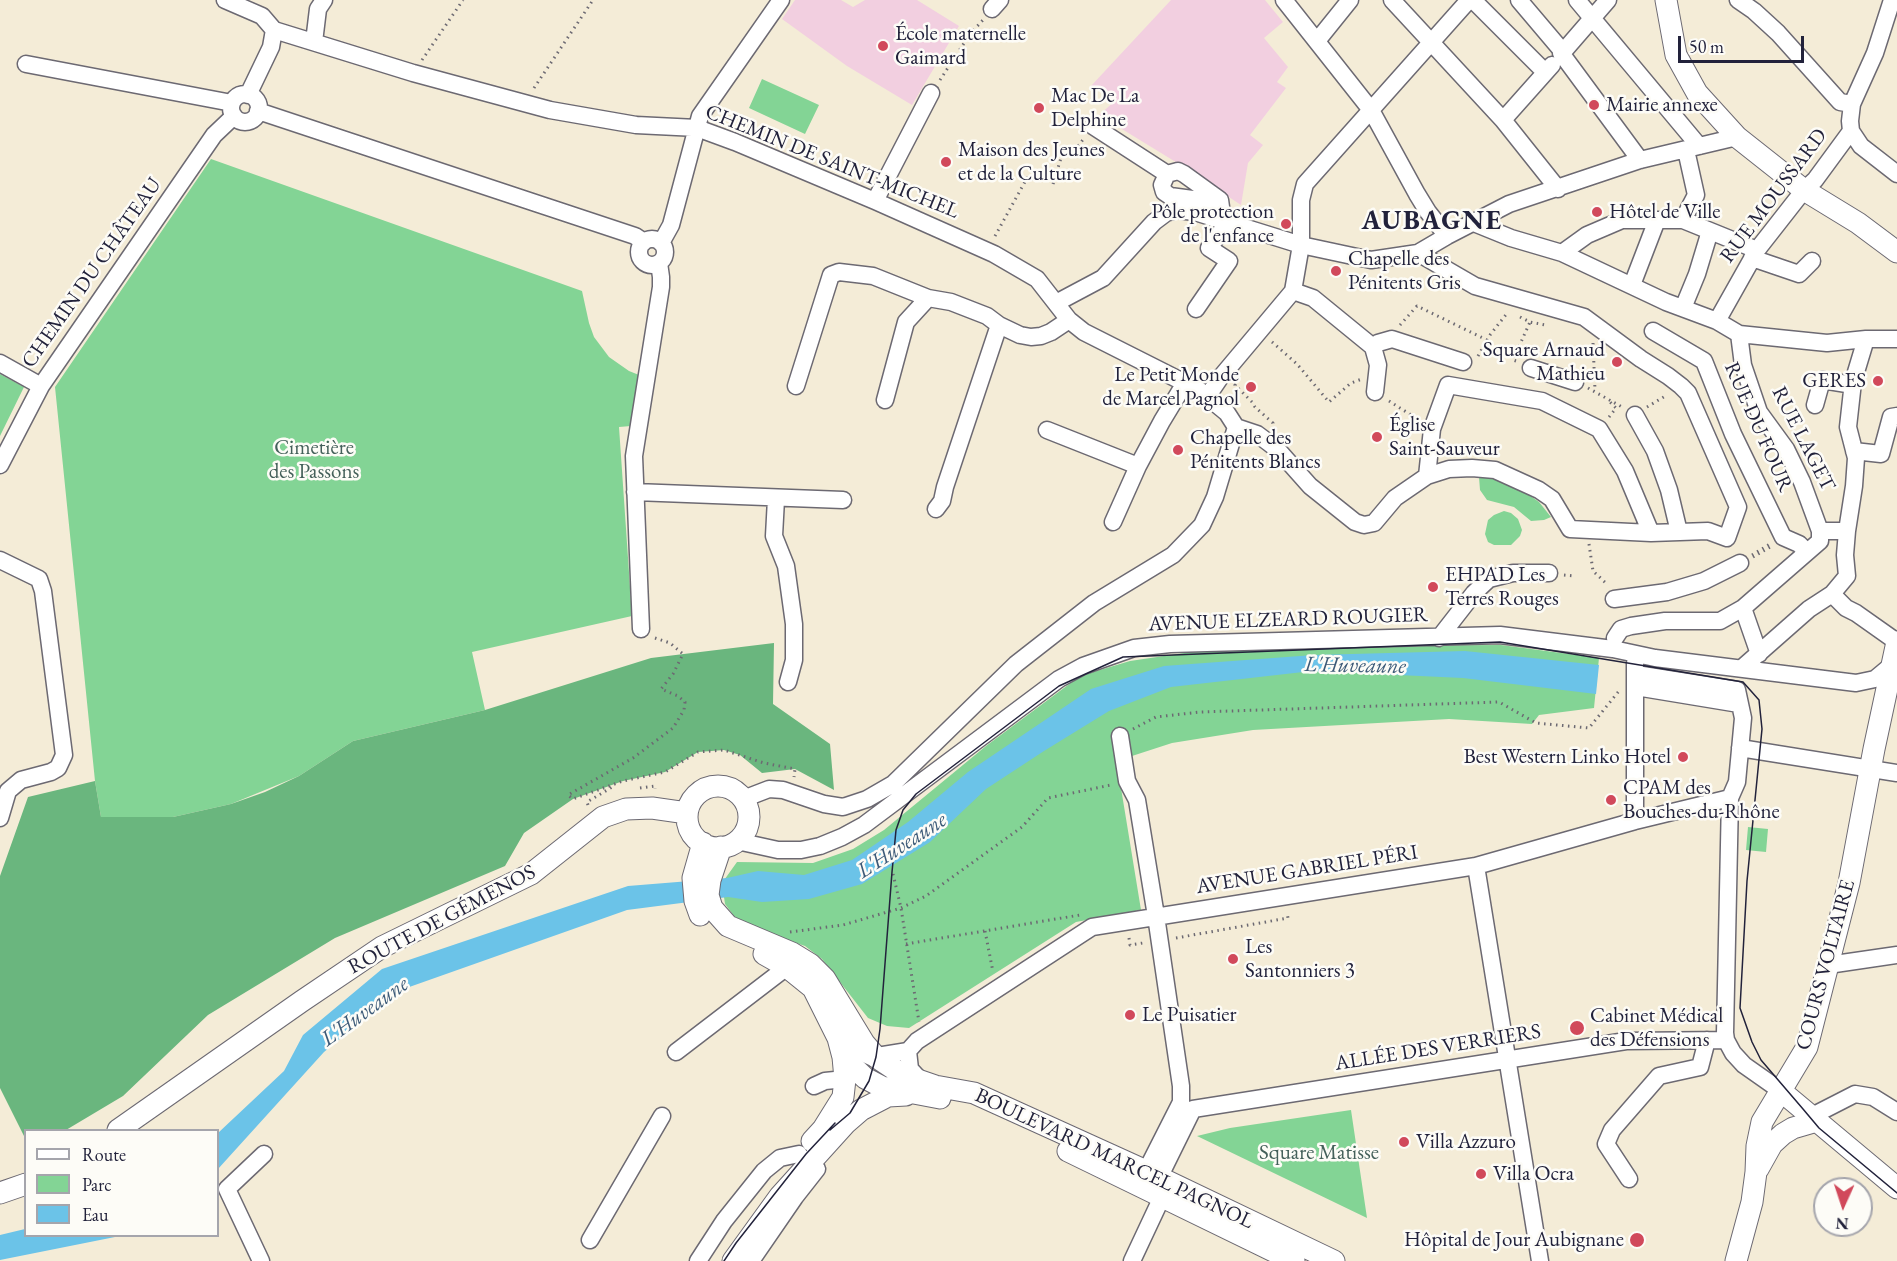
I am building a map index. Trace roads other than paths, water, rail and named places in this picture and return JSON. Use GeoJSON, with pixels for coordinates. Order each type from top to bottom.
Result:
{"type":"FeatureCollection","features":[{"type":"Feature","properties":{"kind":"main road"},"geometry":{"type":"LineString","coordinates":[[1666,0],[1676,55],[1697,93],[1737,136],[1804,190],[1858,223],[1897,252]]}},
{"type":"Feature","properties":{"kind":"main road","name":"COURS VOLTAIRE"},"geometry":{"type":"LineString","coordinates":[[1756,1172],[1757,1146],[1762,1122],[1807,1047],[1849,883],[1870,768],[1897,642]]}},
{"type":"Feature","properties":{"kind":"main road"},"geometry":{"type":"LineString","coordinates":[[720,844],[690,830],[687,813],[696,795],[716,786],[726,787],[736,792],[747,807],[747,826],[720,844],[703,872],[714,922],[720,936],[764,954],[787,967],[813,988],[823,1006]]}},
{"type":"Feature","properties":{"kind":"main road","name":"ROUTE DE GÉMENOS"},"geometry":{"type":"LineString","coordinates":[[121,1129],[302,1000],[382,947],[531,874],[603,817],[626,809],[652,808],[687,813]]}},
{"type":"Feature","properties":{"kind":"main road"},"geometry":{"type":"LineString","coordinates":[[714,922],[792,953],[810,964],[825,979],[864,1073],[874,1090],[853,1117],[780,1196],[733,1261]]}},
{"type":"Feature","properties":{"kind":"main road","name":"BOULEVARD MARCEL PAGNOL"},"geometry":{"type":"LineString","coordinates":[[823,1006],[838,1038],[842,1054],[864,1073],[914,1084],[958,1101],[1327,1259]]}},
{"type":"Feature","properties":{"kind":"main road"},"geometry":{"type":"LineString","coordinates":[[716,1261],[770,1189],[823,1129],[864,1073]]}},
{"type":"Feature","properties":{"kind":"main road"},"geometry":{"type":"LineString","coordinates":[[853,1117],[888,1096],[914,1084]]}},
{"type":"Feature","properties":{"kind":"main road"},"geometry":{"type":"LineString","coordinates":[[1781,1090],[1897,1188]]}},
{"type":"Feature","properties":{"kind":"main road"},"geometry":{"type":"LineString","coordinates":[[1736,1261],[1748,1220],[1756,1172],[1768,1149],[1783,1134],[1814,1118]]}},
{"type":"Feature","properties":{"kind":"main road"},"geometry":{"type":"LineString","coordinates":[[0,1179],[24,1171]]}},
{"type":"Feature","properties":{"kind":"main road"},"geometry":{"type":"LineString","coordinates":[[0,1193],[24,1185]]}},
{"type":"Feature","properties":{"kind":"main road","name":"BOULEVARD MARCEL PAGNOL"},"geometry":{"type":"LineString","coordinates":[[1154,1185],[1294,1261]]}},
{"type":"Feature","properties":{"kind":"street","name":"CHEMIN DE SAINT-MICHEL"},"geometry":{"type":"LineString","coordinates":[[225,0],[252,5],[274,30],[413,73],[550,110],[636,125],[697,128],[875,201],[994,254],[1037,279],[1069,320],[1084,332],[1185,383],[1227,413],[1236,427]]}},
{"type":"Feature","properties":{"kind":"street"},"geometry":{"type":"LineString","coordinates":[[314,42],[318,9],[324,0]]}},
{"type":"Feature","properties":{"kind":"street"},"geometry":{"type":"LineString","coordinates":[[661,243],[671,225],[700,116],[780,0]]}},
{"type":"Feature","properties":{"kind":"street"},"geometry":{"type":"LineString","coordinates":[[1284,0],[1371,110],[1428,212],[1447,236]]}},
{"type":"Feature","properties":{"kind":"street"},"geometry":{"type":"LineString","coordinates":[[1317,41],[1350,0]]}},
{"type":"Feature","properties":{"kind":"street"},"geometry":{"type":"LineString","coordinates":[[1392,0],[1503,120],[1558,189]]}},
{"type":"Feature","properties":{"kind":"street"},"geometry":{"type":"LineString","coordinates":[[1207,397],[1220,378],[1293,291],[1301,245],[1301,200],[1305,184],[1471,0],[1545,72]]}},
{"type":"Feature","properties":{"kind":"street"},"geometry":{"type":"LineString","coordinates":[[1519,0],[1562,53],[1640,160]]}},
{"type":"Feature","properties":{"kind":"street"},"geometry":{"type":"LineString","coordinates":[[1577,0],[1692,148],[1696,195],[1683,220]]}},
{"type":"Feature","properties":{"kind":"street"},"geometry":{"type":"LineString","coordinates":[[1503,120],[1608,0]]}},
{"type":"Feature","properties":{"kind":"street"},"geometry":{"type":"LineString","coordinates":[[1738,0],[1754,10],[1778,33],[1840,102],[1852,104]]}},
{"type":"Feature","properties":{"kind":"street"},"geometry":{"type":"LineString","coordinates":[[1892,0],[1875,53],[1852,104],[1850,121],[1851,131],[1861,146],[1897,174]]}},
{"type":"Feature","properties":{"kind":"street"},"geometry":{"type":"LineString","coordinates":[[248,95],[271,47],[274,30]]}},
{"type":"Feature","properties":{"kind":"street"},"geometry":{"type":"LineString","coordinates":[[26,64],[233,110],[239,121],[253,119],[258,111],[255,99],[248,95],[239,95],[233,110]]}},
{"type":"Feature","properties":{"kind":"street"},"geometry":{"type":"LineString","coordinates":[[875,201],[931,93]]}},
{"type":"Feature","properties":{"kind":"street","name":"CHEMIN DU CHÂTEAU"},"geometry":{"type":"LineString","coordinates":[[0,465],[41,386],[233,110]]}},
{"type":"Feature","properties":{"kind":"street"},"geometry":{"type":"LineString","coordinates":[[258,111],[635,236],[644,242]]}},
{"type":"Feature","properties":{"kind":"street"},"geometry":{"type":"LineString","coordinates":[[1094,126],[1167,174],[1178,171],[1220,200],[1221,220],[1209,248],[1229,261],[1196,309]]}},
{"type":"Feature","properties":{"kind":"street","name":"RUE MOUSSARD"},"geometry":{"type":"LineString","coordinates":[[1717,321],[1754,254],[1804,190],[1815,180],[1851,131]]}},
{"type":"Feature","properties":{"kind":"street"},"geometry":{"type":"LineString","coordinates":[[1056,303],[1103,278],[1154,222],[1166,213],[1176,210],[1195,212],[1301,245],[1371,260],[1418,253],[1509,204],[1640,160],[1737,136]]}},
{"type":"Feature","properties":{"kind":"street"},"geometry":{"type":"LineString","coordinates":[[1562,254],[1587,235],[1622,220],[1683,220],[1799,274],[1812,261]]}},
{"type":"Feature","properties":{"kind":"street"},"geometry":{"type":"LineString","coordinates":[[1632,285],[1657,220]]}},
{"type":"Feature","properties":{"kind":"street"},"geometry":{"type":"LineString","coordinates":[[1474,223],[1511,238],[1562,254],[1666,302],[1717,321],[1739,334],[1827,343],[1897,339]]}},
{"type":"Feature","properties":{"kind":"street"},"geometry":{"type":"LineString","coordinates":[[1683,308],[1697,274],[1710,231]]}},
{"type":"Feature","properties":{"kind":"street"},"geometry":{"type":"LineString","coordinates":[[654,239],[661,243],[665,255],[659,263],[648,265],[641,260],[639,252],[644,242],[654,239]]}},
{"type":"Feature","properties":{"kind":"street"},"geometry":{"type":"LineString","coordinates":[[743,799],[769,789],[783,790],[824,804],[843,807],[867,799],[893,784],[1016,664],[1094,603],[1173,555],[1203,525],[1215,497],[1236,427],[1257,434],[1269,443],[1310,486],[1355,522],[1364,525],[1374,523],[1395,498],[1427,476],[1449,469],[1472,468],[1495,470],[1539,490],[1552,499],[1570,529],[1651,533],[1708,531],[1727,538],[1738,507],[1688,393],[1681,386],[1634,355],[1584,317],[1475,286],[1418,253]]}},
{"type":"Feature","properties":{"kind":"street"},"geometry":{"type":"LineString","coordinates":[[641,629],[634,456],[661,287],[662,276],[659,263]]}},
{"type":"Feature","properties":{"kind":"street"},"geometry":{"type":"LineString","coordinates":[[796,386],[831,275],[838,272],[873,276],[928,298],[951,302],[987,316],[999,325],[1020,335],[1041,336],[1069,320]]}},
{"type":"Feature","properties":{"kind":"street"},"geometry":{"type":"LineString","coordinates":[[1293,291],[1313,298],[1373,347],[1378,365],[1375,392]]}},
{"type":"Feature","properties":{"kind":"street"},"geometry":{"type":"LineString","coordinates":[[885,400],[906,322],[928,298]]}},
{"type":"Feature","properties":{"kind":"street"},"geometry":{"type":"LineString","coordinates":[[936,509],[942,501],[999,325]]}},
{"type":"Feature","properties":{"kind":"street","name":"RUE DU FOUR"},"geometry":{"type":"LineString","coordinates":[[1653,331],[1704,361],[1733,434],[1782,536],[1799,544],[1816,541]]}},
{"type":"Feature","properties":{"kind":"street","name":"RUE LAGET"},"geometry":{"type":"LineString","coordinates":[[1739,334],[1743,365],[1759,412],[1790,457],[1802,482],[1816,541]]}},
{"type":"Feature","properties":{"kind":"street"},"geometry":{"type":"LineString","coordinates":[[1373,347],[1392,339],[1469,362]]}},
{"type":"Feature","properties":{"kind":"street"},"geometry":{"type":"LineString","coordinates":[[1742,668],[1809,609],[1832,594],[1847,576],[1845,555],[1856,458],[1848,427],[1853,385],[1866,339]]}},
{"type":"Feature","properties":{"kind":"street"},"geometry":{"type":"LineString","coordinates":[[0,363],[41,386]]}},
{"type":"Feature","properties":{"kind":"street"},"geometry":{"type":"LineString","coordinates":[[1531,368],[1575,382]]}},
{"type":"Feature","properties":{"kind":"street"},"geometry":{"type":"LineString","coordinates":[[1815,405],[1822,380],[1853,385]]}},
{"type":"Feature","properties":{"kind":"street"},"geometry":{"type":"LineString","coordinates":[[1113,522],[1138,466],[1185,383]]}},
{"type":"Feature","properties":{"kind":"street"},"geometry":{"type":"LineString","coordinates":[[1427,476],[1432,429],[1448,385],[1542,401],[1599,429],[1625,471],[1651,533]]}},
{"type":"Feature","properties":{"kind":"street"},"geometry":{"type":"LineString","coordinates":[[1635,415],[1655,451],[1679,532]]}},
{"type":"Feature","properties":{"kind":"street"},"geometry":{"type":"LineString","coordinates":[[1854,451],[1881,454],[1891,417],[1897,416]]}},
{"type":"Feature","properties":{"kind":"street"},"geometry":{"type":"LineString","coordinates":[[1047,430],[1138,466]]}},
{"type":"Feature","properties":{"kind":"street"},"geometry":{"type":"LineString","coordinates":[[634,492],[843,500]]}},
{"type":"Feature","properties":{"kind":"street"},"geometry":{"type":"LineString","coordinates":[[776,499],[774,536],[786,566],[794,624],[794,654],[788,682]]}},
{"type":"Feature","properties":{"kind":"street"},"geometry":{"type":"LineString","coordinates":[[1615,638],[1621,629],[1631,626],[1665,621],[1719,621],[1743,608],[1816,541],[1847,531]]}},
{"type":"Feature","properties":{"kind":"street"},"geometry":{"type":"LineString","coordinates":[[1816,541],[1835,546],[1845,555]]}},
{"type":"Feature","properties":{"kind":"street"},"geometry":{"type":"LineString","coordinates":[[1614,599],[1667,592],[1704,581],[1746,559]]}},
{"type":"Feature","properties":{"kind":"street"},"geometry":{"type":"LineString","coordinates":[[0,560],[39,579],[43,591],[64,755],[58,768],[21,780],[8,791],[0,818]]}},
{"type":"Feature","properties":{"kind":"street"},"geometry":{"type":"LineString","coordinates":[[1438,638],[1474,593],[1489,579],[1513,573],[1549,573]]}},
{"type":"Feature","properties":{"kind":"street"},"geometry":{"type":"LineString","coordinates":[[1832,594],[1846,608],[1897,642]]}},
{"type":"Feature","properties":{"kind":"street"},"geometry":{"type":"LineString","coordinates":[[1743,608],[1759,654]]}},
{"type":"Feature","properties":{"kind":"street","name":"AVENUE ELZEARD ROUGIER"},"geometry":{"type":"LineString","coordinates":[[720,844],[801,850],[820,846],[842,837],[864,825],[1059,679],[1083,666],[1134,648],[1500,635],[1637,653],[1655,658],[1856,683],[1875,679],[1893,664]]}},
{"type":"Feature","properties":{"kind":"street"},"geometry":{"type":"LineString","coordinates":[[1635,821],[1637,653]]}},
{"type":"Feature","properties":{"kind":"street"},"geometry":{"type":"LineString","coordinates":[[1636,681],[1737,690],[1743,718],[1737,782],[1730,798],[1724,1017],[1726,1040],[1733,1053],[1744,1065],[1781,1090]]}},
{"type":"Feature","properties":{"kind":"street"},"geometry":{"type":"LineString","coordinates":[[1120,736],[1127,781],[1137,800],[1181,1086],[1187,1105],[1154,1185],[1132,1261]]}},
{"type":"Feature","properties":{"kind":"street"},"geometry":{"type":"LineString","coordinates":[[1740,748],[1897,773]]}},
{"type":"Feature","properties":{"kind":"street","name":"AVENUE GABRIEL PÉRI"},"geometry":{"type":"LineString","coordinates":[[916,1041],[1092,927],[1476,866],[1635,821],[1730,798]]}},
{"type":"Feature","properties":{"kind":"street"},"geometry":{"type":"LineString","coordinates":[[1476,866],[1540,1261]]}},
{"type":"Feature","properties":{"kind":"street"},"geometry":{"type":"LineString","coordinates":[[1828,965],[1897,955]]}},
{"type":"Feature","properties":{"kind":"street"},"geometry":{"type":"LineString","coordinates":[[676,1053],[787,967]]}},
{"type":"Feature","properties":{"kind":"street"},"geometry":{"type":"LineString","coordinates":[[823,1006],[844,1035],[860,1052],[870,1057],[864,1073]]}},
{"type":"Feature","properties":{"kind":"street"},"geometry":{"type":"LineString","coordinates":[[1629,1179],[1606,1144],[1612,1130],[1659,1076],[1700,1067],[1707,1040]]}},
{"type":"Feature","properties":{"kind":"street","name":"ALLÉE DES VERRIERS"},"geometry":{"type":"LineString","coordinates":[[1187,1105],[1626,1041],[1726,1040]]}},
{"type":"Feature","properties":{"kind":"street"},"geometry":{"type":"LineString","coordinates":[[814,1086],[864,1073],[916,1041]]}},
{"type":"Feature","properties":{"kind":"street"},"geometry":{"type":"LineString","coordinates":[[914,1084],[910,1069],[916,1041]]}},
{"type":"Feature","properties":{"kind":"street"},"geometry":{"type":"LineString","coordinates":[[1814,1118],[1855,1094],[1873,1097],[1897,1112]]}},
{"type":"Feature","properties":{"kind":"street"},"geometry":{"type":"LineString","coordinates":[[590,1240],[662,1116]]}},
{"type":"Feature","properties":{"kind":"street"},"geometry":{"type":"LineString","coordinates":[[751,1261],[853,1117]]}},
{"type":"Feature","properties":{"kind":"street"},"geometry":{"type":"LineString","coordinates":[[261,1261],[227,1189],[264,1154]]}},
{"type":"Feature","properties":{"kind":"street"},"geometry":{"type":"LineString","coordinates":[[698,1261],[724,1221],[764,1172],[780,1158],[799,1154]]}},
{"type":"Feature","properties":{"kind":"water","name":"L'Huveaune"},"geometry":{"type":"Polygon","coordinates":[[[1465,651],[1599,665],[1596,694],[1463,678],[1312,671],[1171,687],[1109,711],[1044,751],[986,789],[930,842],[862,884],[809,899],[762,902],[728,897],[627,910],[398,991],[324,1052],[219,1168],[219,1132],[284,1071],[303,1035],[382,969],[628,886],[727,878],[758,871],[804,875],[852,860],[908,822],[968,772],[1091,689],[1164,666],[1314,655],[1465,651]]]}},
{"type":"Feature","properties":{"kind":"water"},"geometry":{"type":"Polygon","coordinates":[[[24,1229],[24,1237],[115,1237],[0,1260],[0,1235],[24,1229]]]}},
{"type":"Feature","properties":{"kind":"tram line"},"geometry":{"type":"LineString","coordinates":[[830,1130],[850,1113],[869,1081],[876,1057],[896,830],[903,810],[916,794],[1059,686],[1123,657],[1500,642],[1743,682],[1759,700],[1762,729],[1747,881],[1740,1008],[1761,1060],[1819,1128],[1897,1193]]}},
{"type":"Feature","properties":{"kind":"tram line"},"geometry":{"type":"LineString","coordinates":[[724,1261],[806,1154],[835,1123]]}},
{"type":"Feature","properties":{"kind":"place","name":"École maternelle Gaimard"},"geometry":{"type":"Point","coordinates":[883,46]}},
{"type":"Feature","properties":{"kind":"place","name":"Mairie annexe"},"geometry":{"type":"Point","coordinates":[1594,105]}},
{"type":"Feature","properties":{"kind":"place","name":"Mac De La Delphine"},"geometry":{"type":"Point","coordinates":[1039,108]}},
{"type":"Feature","properties":{"kind":"place","name":"Maison des Jeunes et de la Culture"},"geometry":{"type":"Point","coordinates":[946,162]}},
{"type":"Feature","properties":{"kind":"place","name":"Hôtel de Ville"},"geometry":{"type":"Point","coordinates":[1597,212]}},
{"type":"Feature","properties":{"kind":"place","name":"Pôle protection de l'enfance"},"geometry":{"type":"Point","coordinates":[1286,224]}},
{"type":"Feature","properties":{"kind":"place","name":"Chapelle des Pénitents Gris"},"geometry":{"type":"Point","coordinates":[1336,271]}},
{"type":"Feature","properties":{"kind":"place","name":"Square Arnaud Mathieu"},"geometry":{"type":"Point","coordinates":[1617,362]}},
{"type":"Feature","properties":{"kind":"place","name":"GERES"},"geometry":{"type":"Point","coordinates":[1878,381]}},
{"type":"Feature","properties":{"kind":"place","name":"Le Petit Monde de Marcel Pagnol"},"geometry":{"type":"Point","coordinates":[1251,387]}},
{"type":"Feature","properties":{"kind":"place","name":"Église Saint-Sauveur"},"geometry":{"type":"Point","coordinates":[1377,437]}},
{"type":"Feature","properties":{"kind":"place","name":"Chapelle des Pénitents Blancs"},"geometry":{"type":"Point","coordinates":[1178,450]}},
{"type":"Feature","properties":{"kind":"place","name":"EHPAD Les Terres Rouges"},"geometry":{"type":"Point","coordinates":[1433,587]}},
{"type":"Feature","properties":{"kind":"place","name":"Best Western Linko Hotel"},"geometry":{"type":"Point","coordinates":[1683,757]}},
{"type":"Feature","properties":{"kind":"place","name":"CPAM des Bouches-du-Rhône"},"geometry":{"type":"Point","coordinates":[1611,800]}},
{"type":"Feature","properties":{"kind":"place","name":"Les Santonniers 3"},"geometry":{"type":"Point","coordinates":[1233,959]}},
{"type":"Feature","properties":{"kind":"place","name":"Le Puisatier"},"geometry":{"type":"Point","coordinates":[1130,1015]}},
{"type":"Feature","properties":{"kind":"place","name":"Cabinet Médical des Défensions"},"geometry":{"type":"Point","coordinates":[1577,1028]}},
{"type":"Feature","properties":{"kind":"place","name":"Villa Azzuro"},"geometry":{"type":"Point","coordinates":[1404,1142]}},
{"type":"Feature","properties":{"kind":"place","name":"Villa Ocra"},"geometry":{"type":"Point","coordinates":[1481,1174]}},
{"type":"Feature","properties":{"kind":"place","name":"Hôpital de Jour Aubignane"},"geometry":{"type":"Point","coordinates":[1637,1240]}},
{"type":"Feature","properties":{"kind":"district","name":"AUBAGNE"},"geometry":{"type":"Point","coordinates":[1432,222]}},
{"type":"Feature","properties":{"kind":"park label","name":"Cimetière des Passons"},"geometry":{"type":"Point","coordinates":[314,460]}},
{"type":"Feature","properties":{"kind":"park label","name":"Square Matisse"},"geometry":{"type":"Point","coordinates":[1319,1153]}}]}
